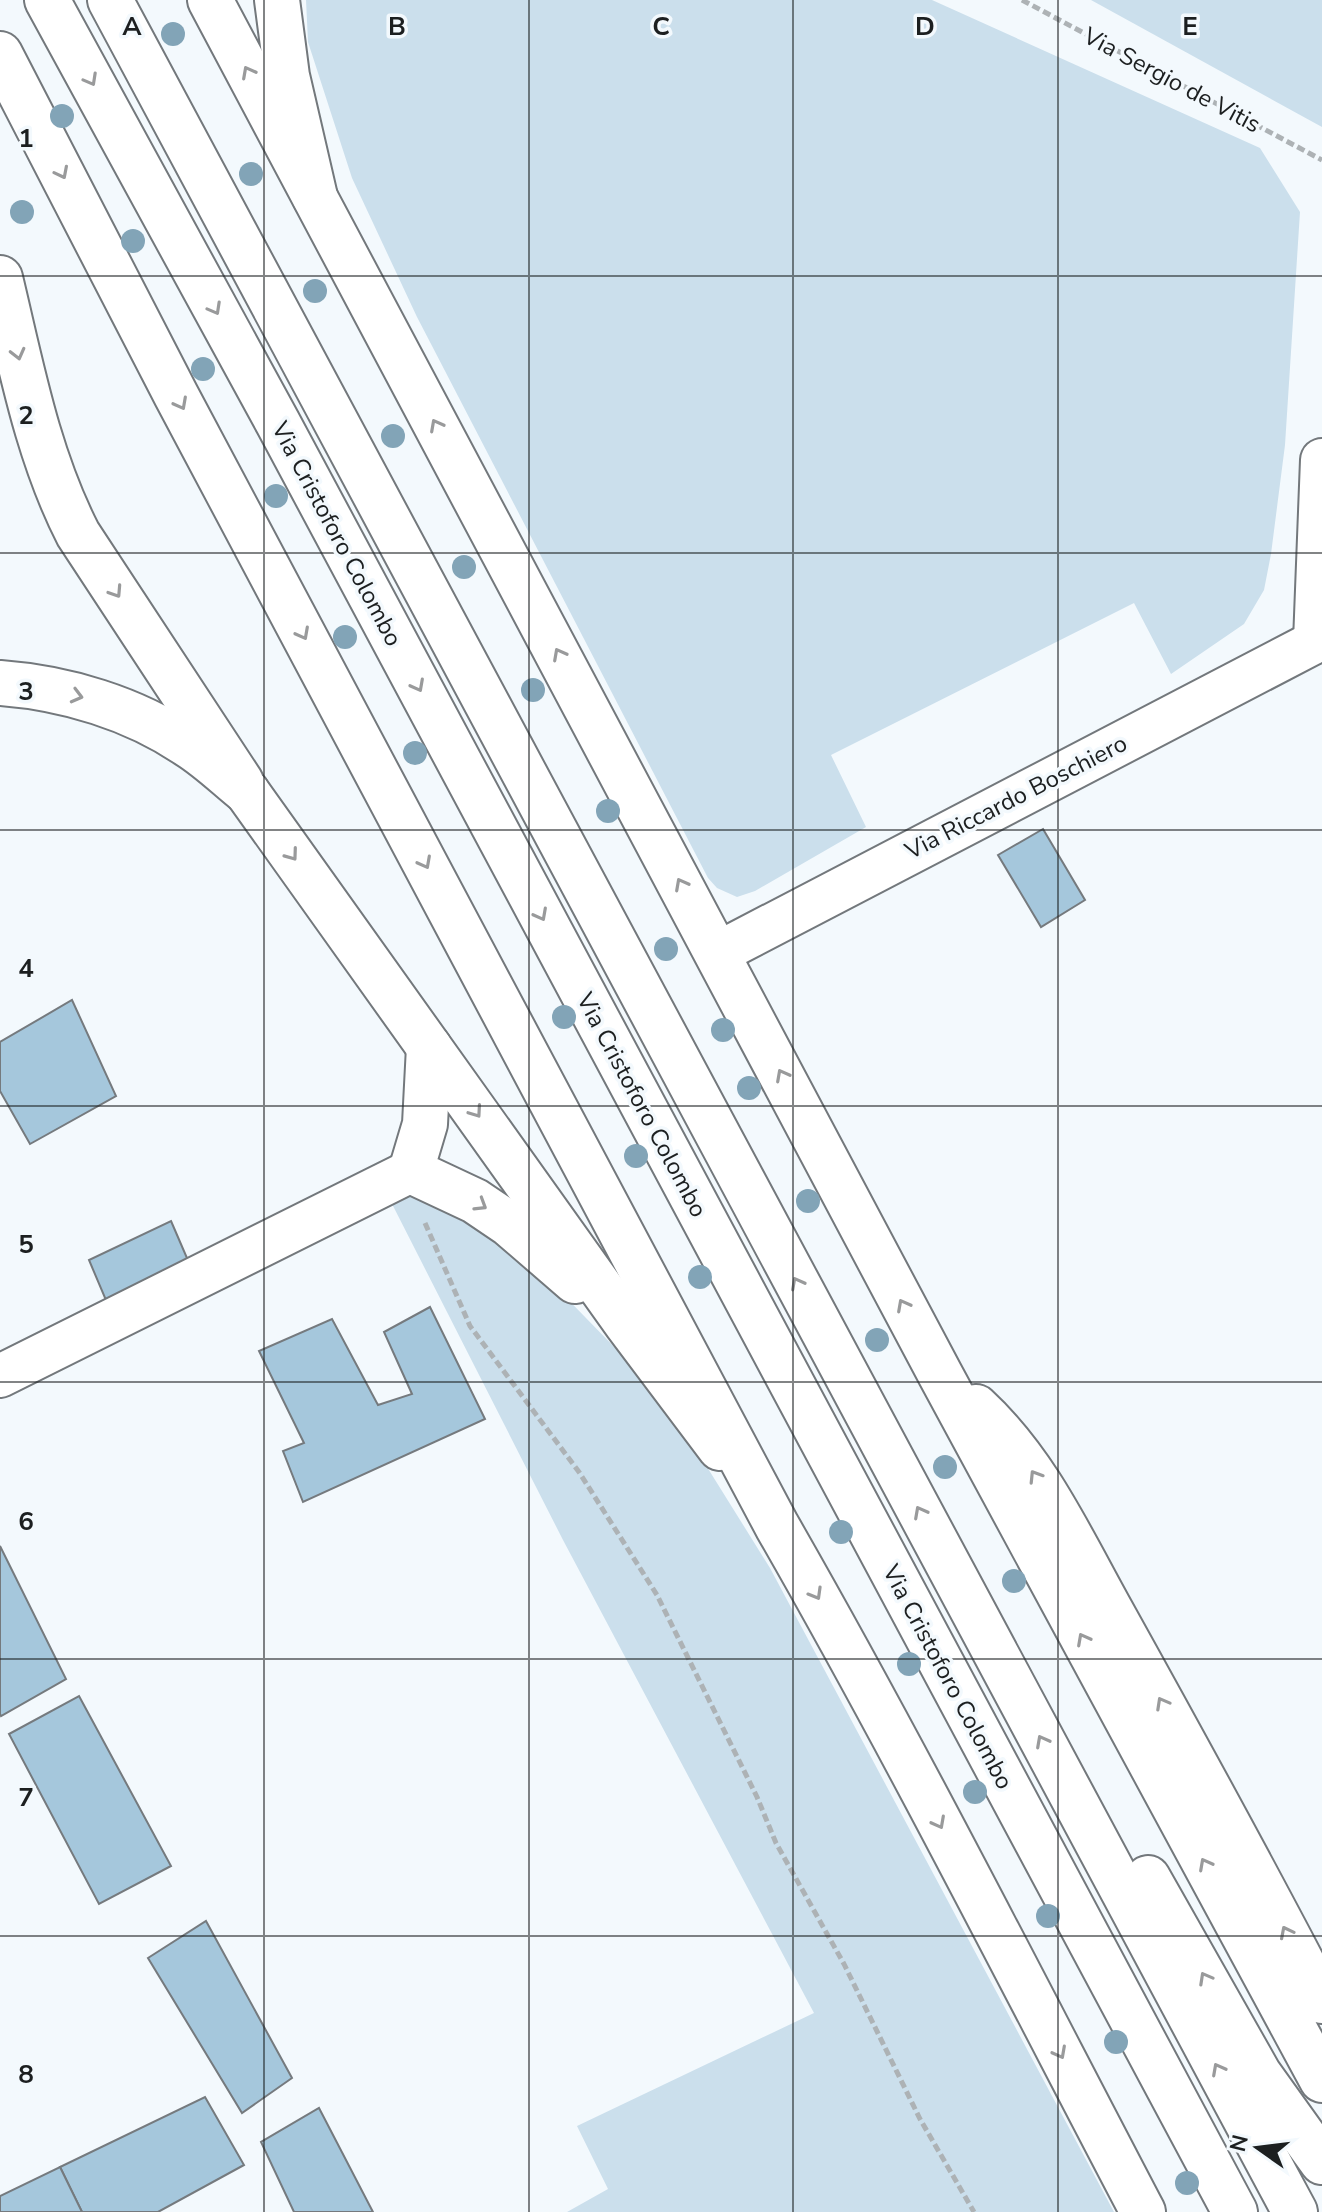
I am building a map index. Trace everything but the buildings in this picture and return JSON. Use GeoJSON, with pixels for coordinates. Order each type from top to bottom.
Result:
{"type":"FeatureCollection","features":[{"type":"Feature","properties":{"kind":"main road","name":"Via Cristoforo Colombo"},"geometry":{"type":"LineString","coordinates":[[47,0],[278,423],[1235,2212]]}},
{"type":"Feature","properties":{"kind":"main road"},"geometry":{"type":"LineString","coordinates":[[110,0],[1295,2212]]}},
{"type":"Feature","properties":{"kind":"main road"},"geometry":{"type":"LineString","coordinates":[[210,0],[940,1374],[1322,2080]]}},
{"type":"Feature","properties":{"kind":"main road"},"geometry":{"type":"LineString","coordinates":[[277,0],[287,76],[315,197]]}},
{"type":"Feature","properties":{"kind":"main road"},"geometry":{"type":"LineString","coordinates":[[0,54],[176,395],[777,1526],[838,1633],[1143,2212]]}},
{"type":"Feature","properties":{"kind":"main road"},"geometry":{"type":"LineString","coordinates":[[0,278],[42,450],[78,534],[247,792],[626,1323],[777,1526]]}},
{"type":"Feature","properties":{"kind":"main road"},"geometry":{"type":"LineString","coordinates":[[0,683],[70,693],[108,704],[190,746],[247,792]]}},
{"type":"Feature","properties":{"kind":"main road"},"geometry":{"type":"LineString","coordinates":[[429,1047],[425,1124],[407,1173],[475,1201],[509,1224],[626,1323]]}},
{"type":"Feature","properties":{"kind":"main road"},"geometry":{"type":"LineString","coordinates":[[940,1374],[996,1425],[1036,1477],[1233,1830],[1322,2001]]}},
{"type":"Feature","properties":{"kind":"main road"},"geometry":{"type":"LineString","coordinates":[[1068,1790],[1119,1838],[1147,1876],[1259,2074],[1322,2162]]}},
{"type":"Feature","properties":{"kind":"street"},"geometry":{"type":"LineString","coordinates":[[1318,646],[1322,460]]}},
{"type":"Feature","properties":{"kind":"street","name":"Via Riccardo Boschiero"},"geometry":{"type":"LineString","coordinates":[[718,953],[1318,646]]}},
{"type":"Feature","properties":{"kind":"street"},"geometry":{"type":"LineString","coordinates":[[0,1376],[407,1173]]}},
{"type":"Feature","properties":{"kind":"path","name":"Via Sergio de Vitis"},"geometry":{"type":"LineString","coordinates":[[1022,0],[1322,160]]}},
{"type":"Feature","properties":{"kind":"path"},"geometry":{"type":"LineString","coordinates":[[407,1173],[431,1241],[470,1326],[579,1472],[657,1595],[757,1797],[776,1843],[844,1964],[920,2119],[974,2212]]}},
{"type":"Feature","properties":{"kind":"shaded area"},"geometry":{"type":"Polygon","coordinates":[[[306,0],[932,0],[1260,148],[1300,212],[1285,445],[1271,554],[1264,590],[1244,624],[1171,674],[1134,603],[831,755],[866,827],[755,891],[737,897],[717,888],[708,878],[417,317],[352,178],[308,42],[306,0]]]}},
{"type":"Feature","properties":{"kind":"shaded area"},"geometry":{"type":"Polygon","coordinates":[[[1091,0],[1322,0],[1322,127],[1091,0]]]}},
{"type":"Feature","properties":{"kind":"shaded area"},"geometry":{"type":"Polygon","coordinates":[[[406,1193],[440,1202],[546,1277],[664,1398],[770,1568],[1114,2212],[567,2212],[608,2189],[577,2126],[814,2013],[563,1540],[389,1198],[406,1193]]]}}]}
